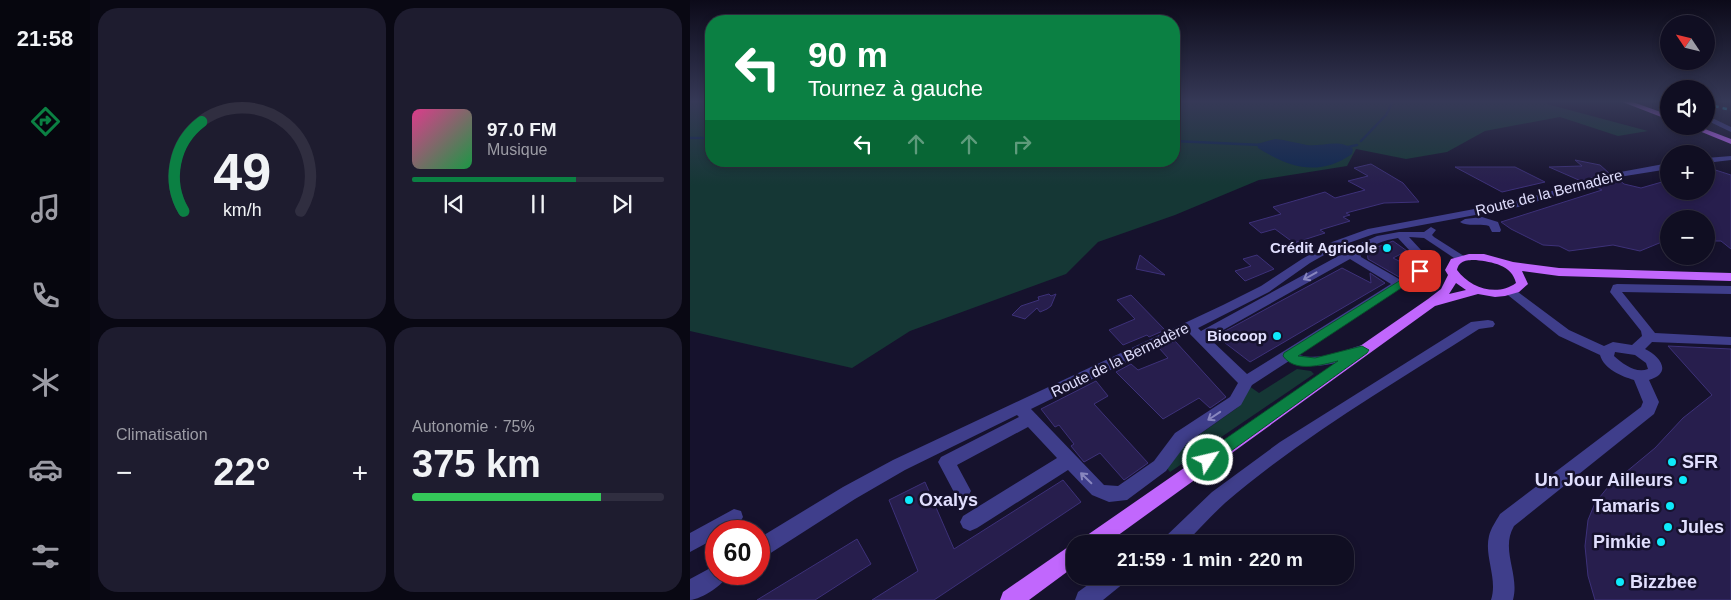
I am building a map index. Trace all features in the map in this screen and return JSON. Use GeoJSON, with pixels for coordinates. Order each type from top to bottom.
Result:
{"type":"FeatureCollection","features":[{"type":"Feature","properties":{"kind":"main road"},"geometry":{"type":"LineString","coordinates":[[1713,135],[1731,142]]}},
{"type":"Feature","properties":{"kind":"main road"},"geometry":{"type":"LineString","coordinates":[[1103,535],[1432,302],[1446,291],[1454,275],[1452,265],[1461,258],[1483,257],[1507,265],[1559,272],[1731,277]]}},
{"type":"Feature","properties":{"kind":"main road"},"geometry":{"type":"LineString","coordinates":[[1454,275],[1469,286],[1480,290],[1501,293],[1510,292],[1518,289],[1522,284],[1522,279],[1519,274],[1507,265]]}},
{"type":"Feature","properties":{"kind":"main road"},"geometry":{"type":"LineString","coordinates":[[1522,279],[1559,272]]}},
{"type":"Feature","properties":{"kind":"main road"},"geometry":{"type":"LineString","coordinates":[[1432,302],[1480,290]]}},
{"type":"Feature","properties":{"kind":"main road"},"geometry":{"type":"LineString","coordinates":[[1011,600],[1066,560]]}},
{"type":"Feature","properties":{"kind":"street"},"geometry":{"type":"LineString","coordinates":[[1715,160],[1731,158]]}},
{"type":"Feature","properties":{"kind":"street","name":"Route de la Bernadère"},"geometry":{"type":"LineString","coordinates":[[944,454],[1265,289],[1306,261],[1336,244],[1372,231],[1518,204],[1618,175],[1660,168]]}},
{"type":"Feature","properties":{"kind":"street"},"geometry":{"type":"LineString","coordinates":[[1427,235],[1430,230],[1476,220],[1491,222],[1496,230]]}},
{"type":"Feature","properties":{"kind":"street"},"geometry":{"type":"LineString","coordinates":[[1025,414],[1098,490],[1109,494],[1121,494],[1160,466],[1181,438],[1236,401],[1246,382],[1420,271],[1415,250],[1401,235]]}},
{"type":"Feature","properties":{"kind":"street"},"geometry":{"type":"LineString","coordinates":[[1200,337],[1344,257],[1354,254],[1355,251],[1364,245],[1384,236],[1427,235],[1461,258]]}},
{"type":"Feature","properties":{"kind":"street"},"geometry":{"type":"LineString","coordinates":[[1354,254],[1356,259],[1400,285]]}},
{"type":"Feature","properties":{"kind":"street"},"geometry":{"type":"LineString","coordinates":[[1649,337],[1647,330],[1616,292],[1617,288],[1731,290]]}},
{"type":"Feature","properties":{"kind":"street"},"geometry":{"type":"LineString","coordinates":[[1510,292],[1564,332],[1607,353],[1607,357],[1616,366],[1639,375],[1652,374],[1656,367],[1649,358],[1635,350],[1613,347],[1607,353]]}},
{"type":"Feature","properties":{"kind":"street"},"geometry":{"type":"LineString","coordinates":[[1180,535],[1208,506],[1301,437],[1476,325],[1488,324]]}},
{"type":"Feature","properties":{"kind":"street"},"geometry":{"type":"LineString","coordinates":[[1189,327],[1246,382]]}},
{"type":"Feature","properties":{"kind":"street"},"geometry":{"type":"LineString","coordinates":[[1635,350],[1649,337],[1731,341]]}},
{"type":"Feature","properties":{"kind":"street"},"geometry":{"type":"LineString","coordinates":[[1289,356],[1296,360],[1315,362],[1362,350]]}},
{"type":"Feature","properties":{"kind":"street"},"geometry":{"type":"LineString","coordinates":[[1502,600],[1505,592],[1498,544],[1500,533],[1507,520],[1648,410],[1651,402],[1639,375]]}},
{"type":"Feature","properties":{"kind":"street"},"geometry":{"type":"LineString","coordinates":[[770,542],[899,465],[944,454],[962,492]]}},
{"type":"Feature","properties":{"kind":"street"},"geometry":{"type":"LineString","coordinates":[[970,522],[1069,460]]}},
{"type":"Feature","properties":{"kind":"street"},"geometry":{"type":"LineString","coordinates":[[690,543],[734,517]]}},
{"type":"Feature","properties":{"kind":"street"},"geometry":{"type":"LineString","coordinates":[[690,591],[705,582]]}},
{"type":"Feature","properties":{"kind":"street"},"geometry":{"type":"LineString","coordinates":[[1086,600],[1105,585]]}},
{"type":"Feature","properties":{"kind":"green space"},"geometry":{"type":"Polygon","coordinates":[[[690,129],[705,129],[705,167],[1180,167],[1180,129],[1496,129],[1485,131],[1447,152],[1406,159],[1356,149],[1347,166],[1259,180],[1175,215],[1098,242],[1066,274],[910,331],[852,368],[690,331],[690,129]]]}},
{"type":"Feature","properties":{"kind":"green space"},"geometry":{"type":"Polygon","coordinates":[[[1597,129],[1641,129],[1648,131],[1618,136],[1597,129]]]}},
{"type":"Feature","properties":{"kind":"green space"},"geometry":{"type":"Polygon","coordinates":[[[1297,369],[1311,371],[1314,374],[1170,472],[1166,467],[1186,444],[1237,408],[1249,386],[1259,393],[1297,369]]]}},
{"type":"Feature","properties":{"kind":"water"},"geometry":{"type":"Polygon","coordinates":[[[1275,139],[1307,145],[1336,143],[1353,149],[1352,154],[1328,166],[1305,167],[1282,161],[1258,148],[1257,144],[1275,139]]]}},
{"type":"Feature","properties":{"kind":"building"},"geometry":{"type":"Polygon","coordinates":[[[1575,160],[1600,165],[1609,173],[1581,181],[1549,167],[1582,166],[1575,160]]]}},
{"type":"Feature","properties":{"kind":"building"},"geometry":{"type":"Polygon","coordinates":[[[1371,164],[1403,183],[1419,202],[1384,203],[1346,213],[1350,215],[1343,217],[1350,221],[1320,230],[1325,233],[1294,243],[1275,229],[1261,233],[1249,223],[1281,214],[1273,207],[1325,192],[1335,198],[1365,190],[1348,181],[1368,176],[1354,168],[1371,164]]]}},
{"type":"Feature","properties":{"kind":"building"},"geometry":{"type":"Polygon","coordinates":[[[1455,167],[1515,167],[1545,182],[1502,192],[1455,167]]]}},
{"type":"Feature","properties":{"kind":"building"},"geometry":{"type":"Polygon","coordinates":[[[1715,170],[1731,175],[1731,249],[1721,241],[1715,241],[1715,210],[1660,210],[1660,243],[1640,251],[1613,245],[1569,251],[1559,246],[1543,245],[1501,222],[1602,190],[1594,186],[1618,179],[1624,184],[1641,188],[1660,183],[1660,200],[1715,200],[1715,170]]]}},
{"type":"Feature","properties":{"kind":"building"},"geometry":{"type":"Polygon","coordinates":[[[1393,241],[1407,251],[1393,258],[1412,269],[1399,277],[1368,259],[1367,251],[1393,241]]]}},
{"type":"Feature","properties":{"kind":"building"},"geometry":{"type":"Polygon","coordinates":[[[1140,255],[1165,275],[1136,269],[1140,255]]]}},
{"type":"Feature","properties":{"kind":"building"},"geometry":{"type":"Polygon","coordinates":[[[1257,255],[1274,269],[1245,281],[1235,271],[1251,266],[1243,259],[1257,255]]]}},
{"type":"Feature","properties":{"kind":"building"},"geometry":{"type":"Polygon","coordinates":[[[1342,268],[1371,283],[1370,273],[1385,283],[1250,362],[1216,336],[1342,268]]]}},
{"type":"Feature","properties":{"kind":"building"},"geometry":{"type":"Polygon","coordinates":[[[1049,294],[1051,296],[1056,294],[1051,306],[1047,309],[1040,312],[1037,308],[1025,319],[1012,315],[1021,306],[1039,300],[1038,297],[1049,294]]]}},
{"type":"Feature","properties":{"kind":"building"},"geometry":{"type":"Polygon","coordinates":[[[1131,295],[1165,330],[1123,345],[1109,330],[1135,319],[1117,300],[1131,295]]]}},
{"type":"Feature","properties":{"kind":"building"},"geometry":{"type":"Polygon","coordinates":[[[1175,341],[1226,397],[1210,408],[1199,398],[1163,419],[1116,372],[1131,364],[1138,370],[1168,358],[1159,348],[1175,341]]]}},
{"type":"Feature","properties":{"kind":"building"},"geometry":{"type":"Polygon","coordinates":[[[1668,346],[1731,349],[1731,600],[1595,600],[1588,576],[1585,546],[1588,520],[1595,503],[1608,487],[1655,448],[1683,418],[1712,395],[1668,346]]]}},
{"type":"Feature","properties":{"kind":"building"},"geometry":{"type":"Polygon","coordinates":[[[1096,381],[1108,396],[1094,404],[1148,463],[1124,480],[1100,453],[1084,462],[1071,446],[1074,444],[1059,425],[1055,427],[1041,409],[1096,381]]]}},
{"type":"Feature","properties":{"kind":"building"},"geometry":{"type":"Polygon","coordinates":[[[1063,480],[1081,502],[934,600],[872,600],[918,571],[889,500],[925,482],[954,549],[1063,480]]]}},
{"type":"Feature","properties":{"kind":"building"},"geometry":{"type":"Polygon","coordinates":[[[857,539],[871,564],[815,600],[757,600],[857,539]]]}},
{"type":"Feature","properties":{"kind":"waterway"},"geometry":{"type":"LineString","coordinates":[[1361,141],[1373,129]]}},
{"type":"Feature","properties":{"kind":"waterway"},"geometry":{"type":"LineString","coordinates":[[690,138],[705,138]]}},
{"type":"Feature","properties":{"kind":"waterway"},"geometry":{"type":"LineString","coordinates":[[1180,141],[1262,145]]}},
{"type":"Feature","properties":{"kind":"waterway"},"geometry":{"type":"LineString","coordinates":[[1344,148],[1357,145]]}},
{"type":"Feature","properties":{"kind":"place","name":"Crédit Agricole"},"geometry":{"type":"Point","coordinates":[1387,248]}},
{"type":"Feature","properties":{"kind":"place","name":"Biocoop"},"geometry":{"type":"Point","coordinates":[1277,336]}},
{"type":"Feature","properties":{"kind":"place","name":"SFR"},"geometry":{"type":"Point","coordinates":[1672,462]}},
{"type":"Feature","properties":{"kind":"place","name":"Un Jour Ailleurs"},"geometry":{"type":"Point","coordinates":[1683,480]}},
{"type":"Feature","properties":{"kind":"place","name":"Oxalys"},"geometry":{"type":"Point","coordinates":[909,500]}},
{"type":"Feature","properties":{"kind":"place","name":"Tamaris"},"geometry":{"type":"Point","coordinates":[1670,506]}},
{"type":"Feature","properties":{"kind":"place","name":"Jules"},"geometry":{"type":"Point","coordinates":[1668,527]}},
{"type":"Feature","properties":{"kind":"place","name":"Pimkie"},"geometry":{"type":"Point","coordinates":[1661,542]}},
{"type":"Feature","properties":{"kind":"place","name":"Bizzbee"},"geometry":{"type":"Point","coordinates":[1620,582]}},
{"type":"Feature","properties":{"kind":"route"},"geometry":{"type":"LineString","coordinates":[[1208,460],[1362,350],[1315,362],[1296,360],[1289,356],[1395,287],[1414,277],[1420,271]]}}]}
